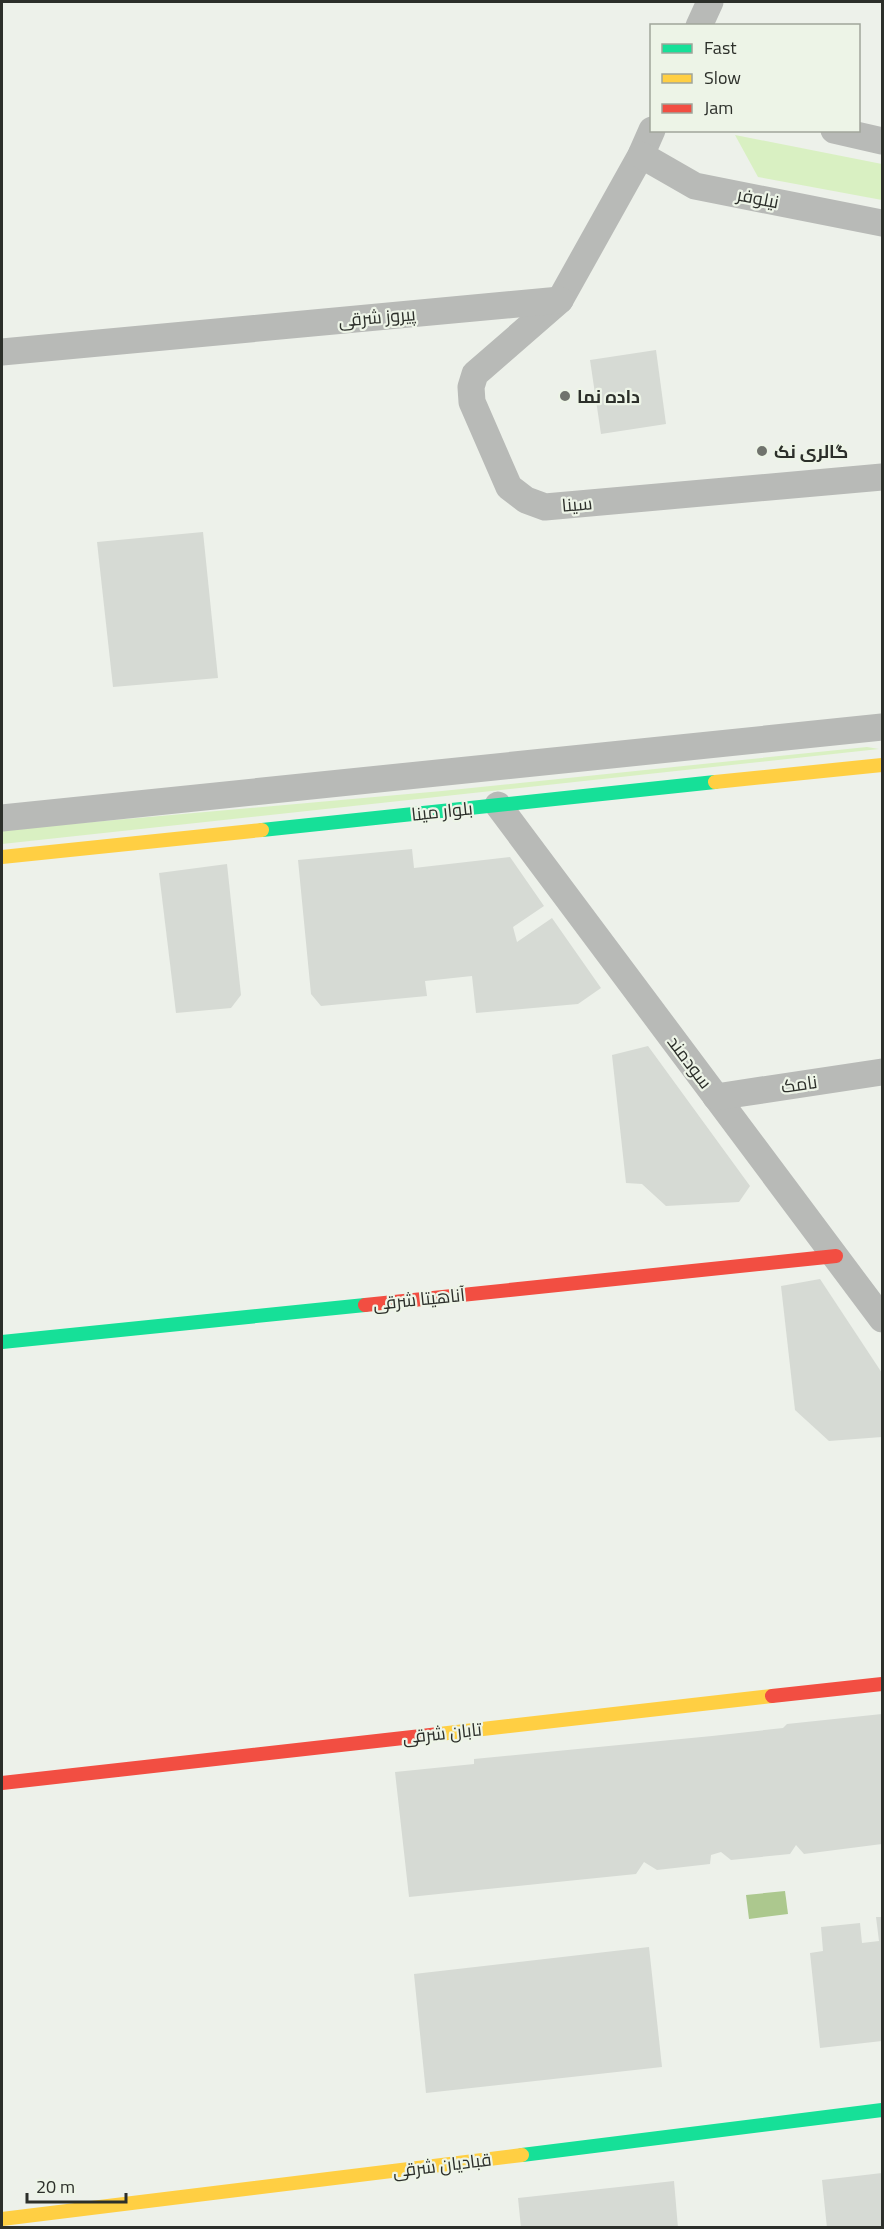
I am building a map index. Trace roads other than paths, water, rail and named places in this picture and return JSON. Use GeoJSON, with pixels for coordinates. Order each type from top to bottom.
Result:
{"type":"FeatureCollection","features":[{"type":"Feature","properties":{"kind":"street"},"geometry":{"type":"LineString","coordinates":[[700,24],[710,2]]}},
{"type":"Feature","properties":{"kind":"street"},"geometry":{"type":"LineString","coordinates":[[560,300],[641,155],[650,132]]}},
{"type":"Feature","properties":{"kind":"street"},"geometry":{"type":"LineString","coordinates":[[843,132],[882,141]]}},
{"type":"Feature","properties":{"kind":"street","name":"نیلوفر"},"geometry":{"type":"LineString","coordinates":[[641,155],[695,186],[882,222]]}},
{"type":"Feature","properties":{"kind":"street","name":"پیروز شرقی"},"geometry":{"type":"LineString","coordinates":[[2,352],[560,300]]}},
{"type":"Feature","properties":{"kind":"street","name":"سینا"},"geometry":{"type":"LineString","coordinates":[[560,300],[475,374],[471,387],[472,402],[509,487],[526,500],[545,507],[882,477]]}},
{"type":"Feature","properties":{"kind":"street"},"geometry":{"type":"LineString","coordinates":[[2,818],[882,728]]}},
{"type":"Feature","properties":{"kind":"street","name":"بلوار مینا"},"geometry":{"type":"LineString","coordinates":[[2,858],[882,765]]}},
{"type":"Feature","properties":{"kind":"street","name":"سودمند"},"geometry":{"type":"LineString","coordinates":[[498,805],[880,1312]]}},
{"type":"Feature","properties":{"kind":"street","name":"نامک"},"geometry":{"type":"LineString","coordinates":[[716,1097],[882,1072]]}},
{"type":"Feature","properties":{"kind":"street","name":"آناهیتا شرقی"},"geometry":{"type":"LineString","coordinates":[[2,1342],[836,1256]]}},
{"type":"Feature","properties":{"kind":"street","name":"تابان شرقی"},"geometry":{"type":"LineString","coordinates":[[2,1783],[882,1684]]}},
{"type":"Feature","properties":{"kind":"street","name":"قبادیان شرقی"},"geometry":{"type":"LineString","coordinates":[[2,2219],[882,2110]]}},
{"type":"Feature","properties":{"kind":"place","name":"داده نما"},"geometry":{"type":"Point","coordinates":[565,396]}},
{"type":"Feature","properties":{"kind":"place","name":"گالری نک"},"geometry":{"type":"Point","coordinates":[762,451]}}]}
